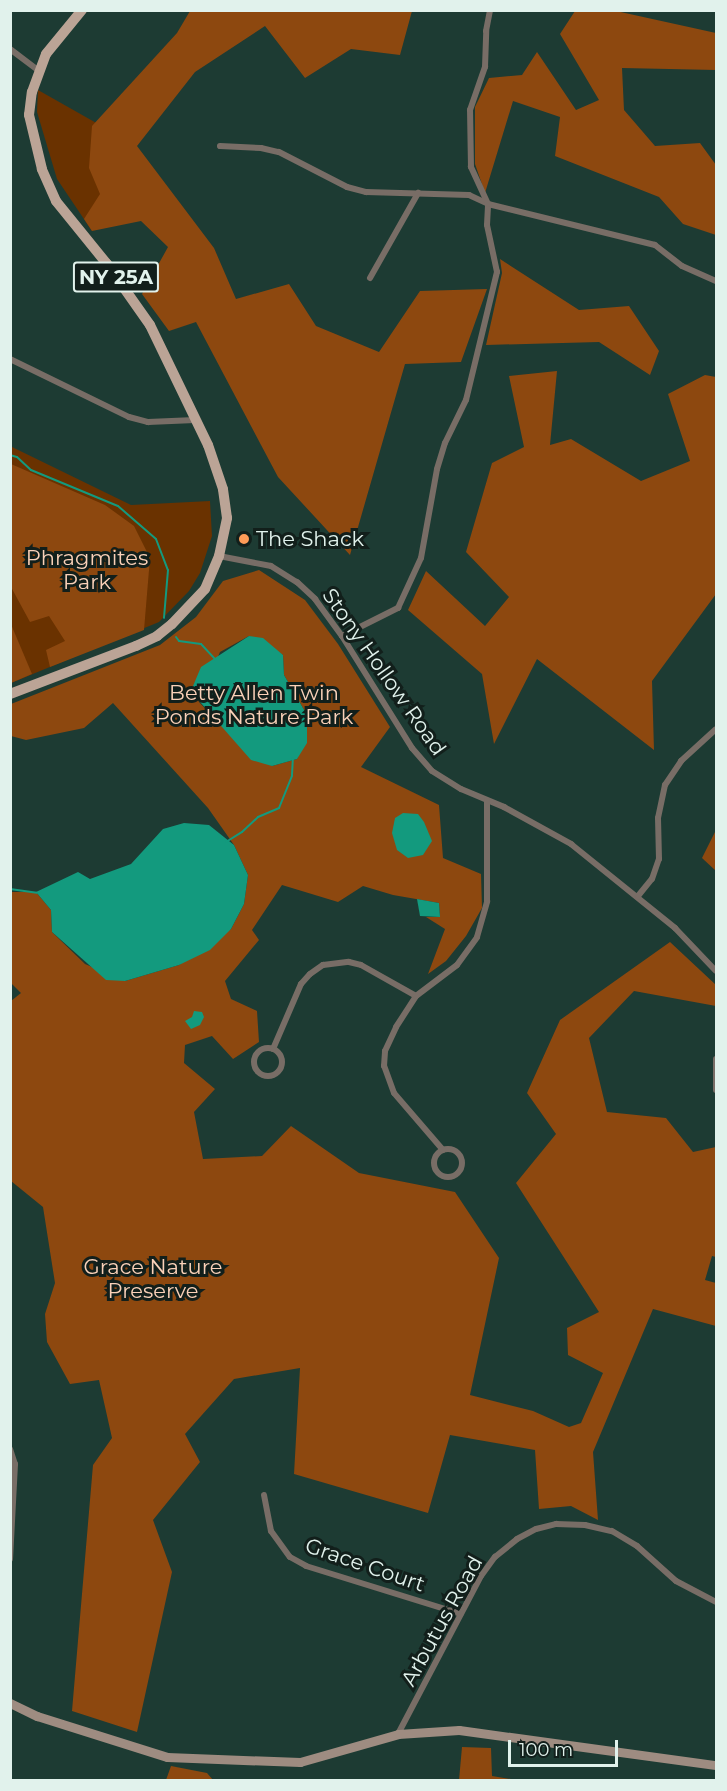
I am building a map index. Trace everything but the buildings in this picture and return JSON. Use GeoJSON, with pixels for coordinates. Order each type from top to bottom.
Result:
{"type":"FeatureCollection","features":[{"type":"Feature","properties":{"kind":"main road","name":"NY 25A"},"geometry":{"type":"LineString","coordinates":[[10,694],[157,636],[189,609],[205,589],[219,556],[227,518],[223,489],[208,445],[150,325],[107,264],[61,208],[42,170],[29,115],[32,92],[38,70],[56,40],[82,10]]}},
{"type":"Feature","properties":{"kind":"main road"},"geometry":{"type":"LineString","coordinates":[[10,1702],[37,1716],[167,1757],[300,1762],[398,1734],[459,1730],[717,1765]]}},
{"type":"Feature","properties":{"kind":"street"},"geometry":{"type":"LineString","coordinates":[[342,636],[392,614],[398,608],[421,558],[437,470],[445,443],[466,400],[497,272],[488,225],[488,204],[471,167],[470,111],[485,67],[486,30],[490,10]]}},
{"type":"Feature","properties":{"kind":"street"},"geometry":{"type":"LineString","coordinates":[[10,49],[38,70]]}},
{"type":"Feature","properties":{"kind":"street"},"geometry":{"type":"LineString","coordinates":[[220,146],[261,148],[279,152],[347,187],[366,192],[469,195],[488,204],[655,245],[682,266],[717,281]]}},
{"type":"Feature","properties":{"kind":"street"},"geometry":{"type":"LineString","coordinates":[[370,278],[418,193]]}},
{"type":"Feature","properties":{"kind":"street"},"geometry":{"type":"LineString","coordinates":[[10,359],[129,417],[148,422],[195,420]]}},
{"type":"Feature","properties":{"kind":"street","name":"Stony Hollow Road"},"geometry":{"type":"LineString","coordinates":[[219,556],[271,566],[297,582],[315,599],[342,636],[412,748],[432,771],[571,844],[675,928],[717,971]]}},
{"type":"Feature","properties":{"kind":"street"},"geometry":{"type":"LineString","coordinates":[[638,897],[652,879],[659,859],[658,818],[665,785],[681,761],[717,729]]}},
{"type":"Feature","properties":{"kind":"street"},"geometry":{"type":"LineString","coordinates":[[442,1150],[394,1092],[384,1066],[386,1051],[396,1027],[416,996],[457,965],[477,937],[487,901],[487,801]]}},
{"type":"Feature","properties":{"kind":"street"},"geometry":{"type":"LineString","coordinates":[[273,1049],[301,984],[323,965],[349,962],[361,965],[416,996]]}},
{"type":"Feature","properties":{"kind":"street"},"geometry":{"type":"LineString","coordinates":[[265,1048],[273,1049],[280,1055],[281,1064],[273,1075],[263,1075],[256,1069],[255,1056],[265,1048]]}},
{"type":"Feature","properties":{"kind":"street"},"geometry":{"type":"LineString","coordinates":[[717,1059],[717,1090]]}},
{"type":"Feature","properties":{"kind":"street"},"geometry":{"type":"LineString","coordinates":[[442,1150],[454,1150],[461,1160],[458,1172],[450,1177],[441,1176],[435,1169],[434,1160],[442,1150]]}},
{"type":"Feature","properties":{"kind":"street"},"geometry":{"type":"LineString","coordinates":[[10,1449],[15,1464],[10,1559]]}},
{"type":"Feature","properties":{"kind":"street","name":"Grace Court"},"geometry":{"type":"LineString","coordinates":[[264,1495],[271,1530],[290,1557],[306,1566],[461,1614]]}},
{"type":"Feature","properties":{"kind":"street","name":"Arbutus Road"},"geometry":{"type":"LineString","coordinates":[[398,1734],[480,1576],[495,1557],[517,1539],[536,1529],[556,1524],[585,1525],[612,1531],[637,1546],[676,1581],[717,1602]]}},
{"type":"Feature","properties":{"kind":"green space"},"geometry":{"type":"Polygon","coordinates":[[[190,11],[412,11],[400,55],[351,49],[305,78],[265,26],[195,72],[137,146],[214,248],[236,299],[289,284],[316,326],[379,352],[420,291],[487,289],[461,362],[405,364],[350,555],[278,477],[196,322],[169,331],[142,294],[168,247],[141,221],[92,231],[84,219],[100,194],[89,168],[92,126],[177,33],[190,11]]]}},
{"type":"Feature","properties":{"kind":"green space"},"geometry":{"type":"Polygon","coordinates":[[[575,11],[616,11],[716,33],[716,70],[622,68],[624,110],[655,146],[700,143],[716,165],[716,235],[683,224],[659,197],[555,156],[560,117],[513,101],[485,193],[475,164],[475,107],[489,78],[522,75],[537,52],[576,110],[599,100],[560,34],[575,11]]]}},
{"type":"Feature","properties":{"kind":"green space"},"geometry":{"type":"Polygon","coordinates":[[[38,90],[137,146],[92,231],[57,179],[37,112],[38,90]]]}},
{"type":"Feature","properties":{"kind":"green space"},"geometry":{"type":"Polygon","coordinates":[[[500,259],[579,310],[629,306],[659,351],[650,375],[599,342],[486,345],[502,273],[500,259]]]}},
{"type":"Feature","properties":{"kind":"green space"},"geometry":{"type":"Polygon","coordinates":[[[557,371],[550,445],[571,439],[641,481],[690,461],[668,394],[705,375],[716,377],[716,594],[652,681],[654,750],[537,659],[494,744],[482,674],[408,610],[426,571],[485,626],[509,597],[466,552],[492,463],[524,447],[509,376],[557,371]]]}},
{"type":"Feature","properties":{"kind":"green space","name":"Phragmites Park"},"geometry":{"type":"Polygon","coordinates":[[[10,446],[131,505],[210,501],[212,536],[200,573],[189,591],[159,622],[11,683],[10,446]]]}},
{"type":"Feature","properties":{"kind":"green space","name":"Phragmites Park"},"geometry":{"type":"Polygon","coordinates":[[[11,464],[105,505],[134,526],[150,558],[144,630],[50,667],[46,650],[65,641],[49,616],[30,622],[11,587],[11,464]]]}},
{"type":"Feature","properties":{"kind":"green space","name":"Grace Nature Preserve"},"geometry":{"type":"Polygon","coordinates":[[[259,570],[305,600],[338,644],[390,727],[361,767],[439,805],[443,858],[481,874],[482,908],[466,936],[446,961],[428,974],[445,929],[426,917],[440,917],[439,903],[393,895],[363,886],[338,902],[282,885],[252,930],[259,940],[225,981],[231,999],[257,1011],[259,1042],[233,1059],[212,1036],[185,1045],[184,1063],[215,1089],[194,1112],[203,1159],[262,1156],[291,1126],[359,1173],[455,1192],[499,1258],[470,1395],[533,1411],[569,1427],[581,1423],[603,1373],[568,1355],[567,1328],[599,1312],[516,1183],[556,1134],[527,1093],[560,1020],[670,942],[716,985],[716,1006],[634,991],[589,1038],[607,1112],[666,1118],[693,1152],[716,1147],[716,1257],[712,1256],[705,1280],[716,1283],[716,1326],[653,1309],[593,1452],[598,1520],[571,1506],[539,1509],[535,1450],[450,1435],[428,1513],[294,1474],[300,1368],[234,1379],[185,1434],[200,1462],[153,1520],[172,1572],[137,1732],[72,1711],[93,1465],[112,1438],[99,1380],[70,1384],[47,1342],[45,1314],[55,1283],[43,1207],[11,1181],[11,1001],[21,993],[11,983],[11,892],[36,892],[51,910],[52,932],[85,964],[125,981],[179,965],[231,929],[244,904],[248,875],[234,845],[208,808],[113,703],[84,728],[26,740],[11,736],[11,704],[160,645],[196,617],[223,581],[259,570]],[[249,636],[220,652],[199,702],[235,740],[272,766],[297,759],[307,715],[284,675],[283,655],[249,636]]]}},
{"type":"Feature","properties":{"kind":"green space"},"geometry":{"type":"Polygon","coordinates":[[[10,622],[32,674],[11,683],[10,683],[10,622]]]}},
{"type":"Feature","properties":{"kind":"green space"},"geometry":{"type":"Polygon","coordinates":[[[716,830],[716,871],[702,858],[716,830]]]}},
{"type":"Feature","properties":{"kind":"green space"},"geometry":{"type":"Polygon","coordinates":[[[462,1747],[491,1748],[492,1776],[517,1780],[459,1780],[462,1747]]]}},
{"type":"Feature","properties":{"kind":"green space"},"geometry":{"type":"Polygon","coordinates":[[[171,1766],[207,1773],[213,1780],[166,1780],[171,1766]]]}},
{"type":"Feature","properties":{"kind":"shaded area"},"geometry":{"type":"Polygon","coordinates":[[[249,636],[263,638],[283,655],[284,675],[307,715],[307,743],[297,759],[272,766],[251,760],[193,694],[193,686],[201,667],[249,636]]]}},
{"type":"Feature","properties":{"kind":"shaded area"},"geometry":{"type":"Polygon","coordinates":[[[403,813],[418,814],[424,822],[432,841],[423,855],[408,858],[397,850],[392,833],[395,818],[403,813]]]}},
{"type":"Feature","properties":{"kind":"shaded area"},"geometry":{"type":"Polygon","coordinates":[[[184,823],[209,825],[234,845],[248,875],[244,904],[231,929],[210,950],[179,965],[125,981],[106,980],[52,932],[51,910],[36,892],[78,872],[90,879],[131,864],[163,829],[184,823]]]}},
{"type":"Feature","properties":{"kind":"shaded area"},"geometry":{"type":"Polygon","coordinates":[[[417,899],[439,903],[440,917],[420,916],[417,899]]]}},
{"type":"Feature","properties":{"kind":"shaded area"},"geometry":{"type":"Polygon","coordinates":[[[194,1011],[202,1012],[204,1017],[200,1025],[191,1029],[185,1021],[192,1017],[194,1011]]]}},
{"type":"Feature","properties":{"kind":"waterway"},"geometry":{"type":"LineString","coordinates":[[10,455],[17,457],[31,470],[118,506],[156,539],[168,570],[164,618]]}},
{"type":"Feature","properties":{"kind":"waterway"},"geometry":{"type":"LineString","coordinates":[[176,637],[179,641],[201,644],[215,659]]}},
{"type":"Feature","properties":{"kind":"waterway"},"geometry":{"type":"LineString","coordinates":[[226,842],[242,832],[258,817],[279,808],[292,775],[293,758]]}},
{"type":"Feature","properties":{"kind":"waterway"},"geometry":{"type":"LineString","coordinates":[[10,889],[37,893]]}},
{"type":"Feature","properties":{"kind":"place","name":"The Shack"},"geometry":{"type":"Point","coordinates":[244,539]}},
{"type":"Feature","properties":{"kind":"park label","name":"Betty Allen Twin Ponds Nature Park"},"geometry":{"type":"Point","coordinates":[254,705]}}]}
